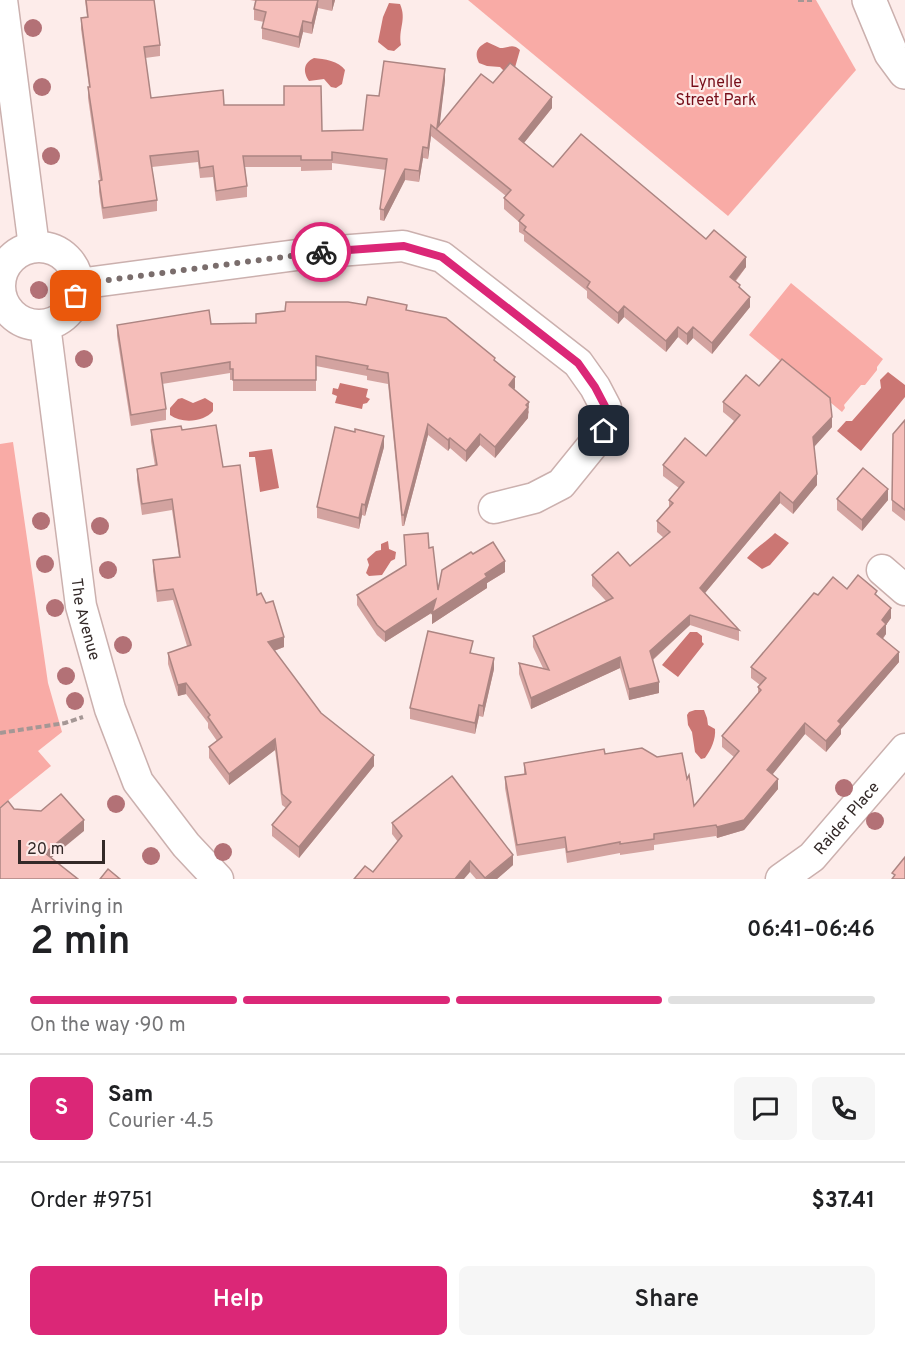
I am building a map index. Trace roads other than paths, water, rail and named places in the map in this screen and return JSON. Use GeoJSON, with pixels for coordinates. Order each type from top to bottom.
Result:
{"type":"FeatureCollection","features":[{"type":"Feature","properties":{"kind":"street"},"geometry":{"type":"LineString","coordinates":[[2,0],[34,247]]}},
{"type":"Feature","properties":{"kind":"street"},"geometry":{"type":"LineString","coordinates":[[868,0],[891,53],[905,72]]}},
{"type":"Feature","properties":{"kind":"street"},"geometry":{"type":"LineString","coordinates":[[78,284],[312,252],[404,246],[442,257],[578,363],[606,408],[604,431],[561,484],[534,498],[494,508]]}},
{"type":"Feature","properties":{"kind":"street"},"geometry":{"type":"LineString","coordinates":[[34,247],[47,248],[64,257],[75,272],[78,284],[72,306],[65,315],[56,322],[45,325],[32,325],[16,318],[4,304],[0,292],[0,279],[8,263],[23,251],[34,247]]}},
{"type":"Feature","properties":{"kind":"street","name":"The Avenue"},"geometry":{"type":"LineString","coordinates":[[45,325],[81,606],[110,709],[138,782],[186,845],[218,879]]}},
{"type":"Feature","properties":{"kind":"street"},"geometry":{"type":"LineString","coordinates":[[882,570],[905,590]]}},
{"type":"Feature","properties":{"kind":"street","name":"Raider Place"},"geometry":{"type":"LineString","coordinates":[[781,879],[812,857],[905,749]]}},
{"type":"Feature","properties":{"kind":"park label","name":"Lynelle Street Park"},"geometry":{"type":"Point","coordinates":[716,90]}}]}
